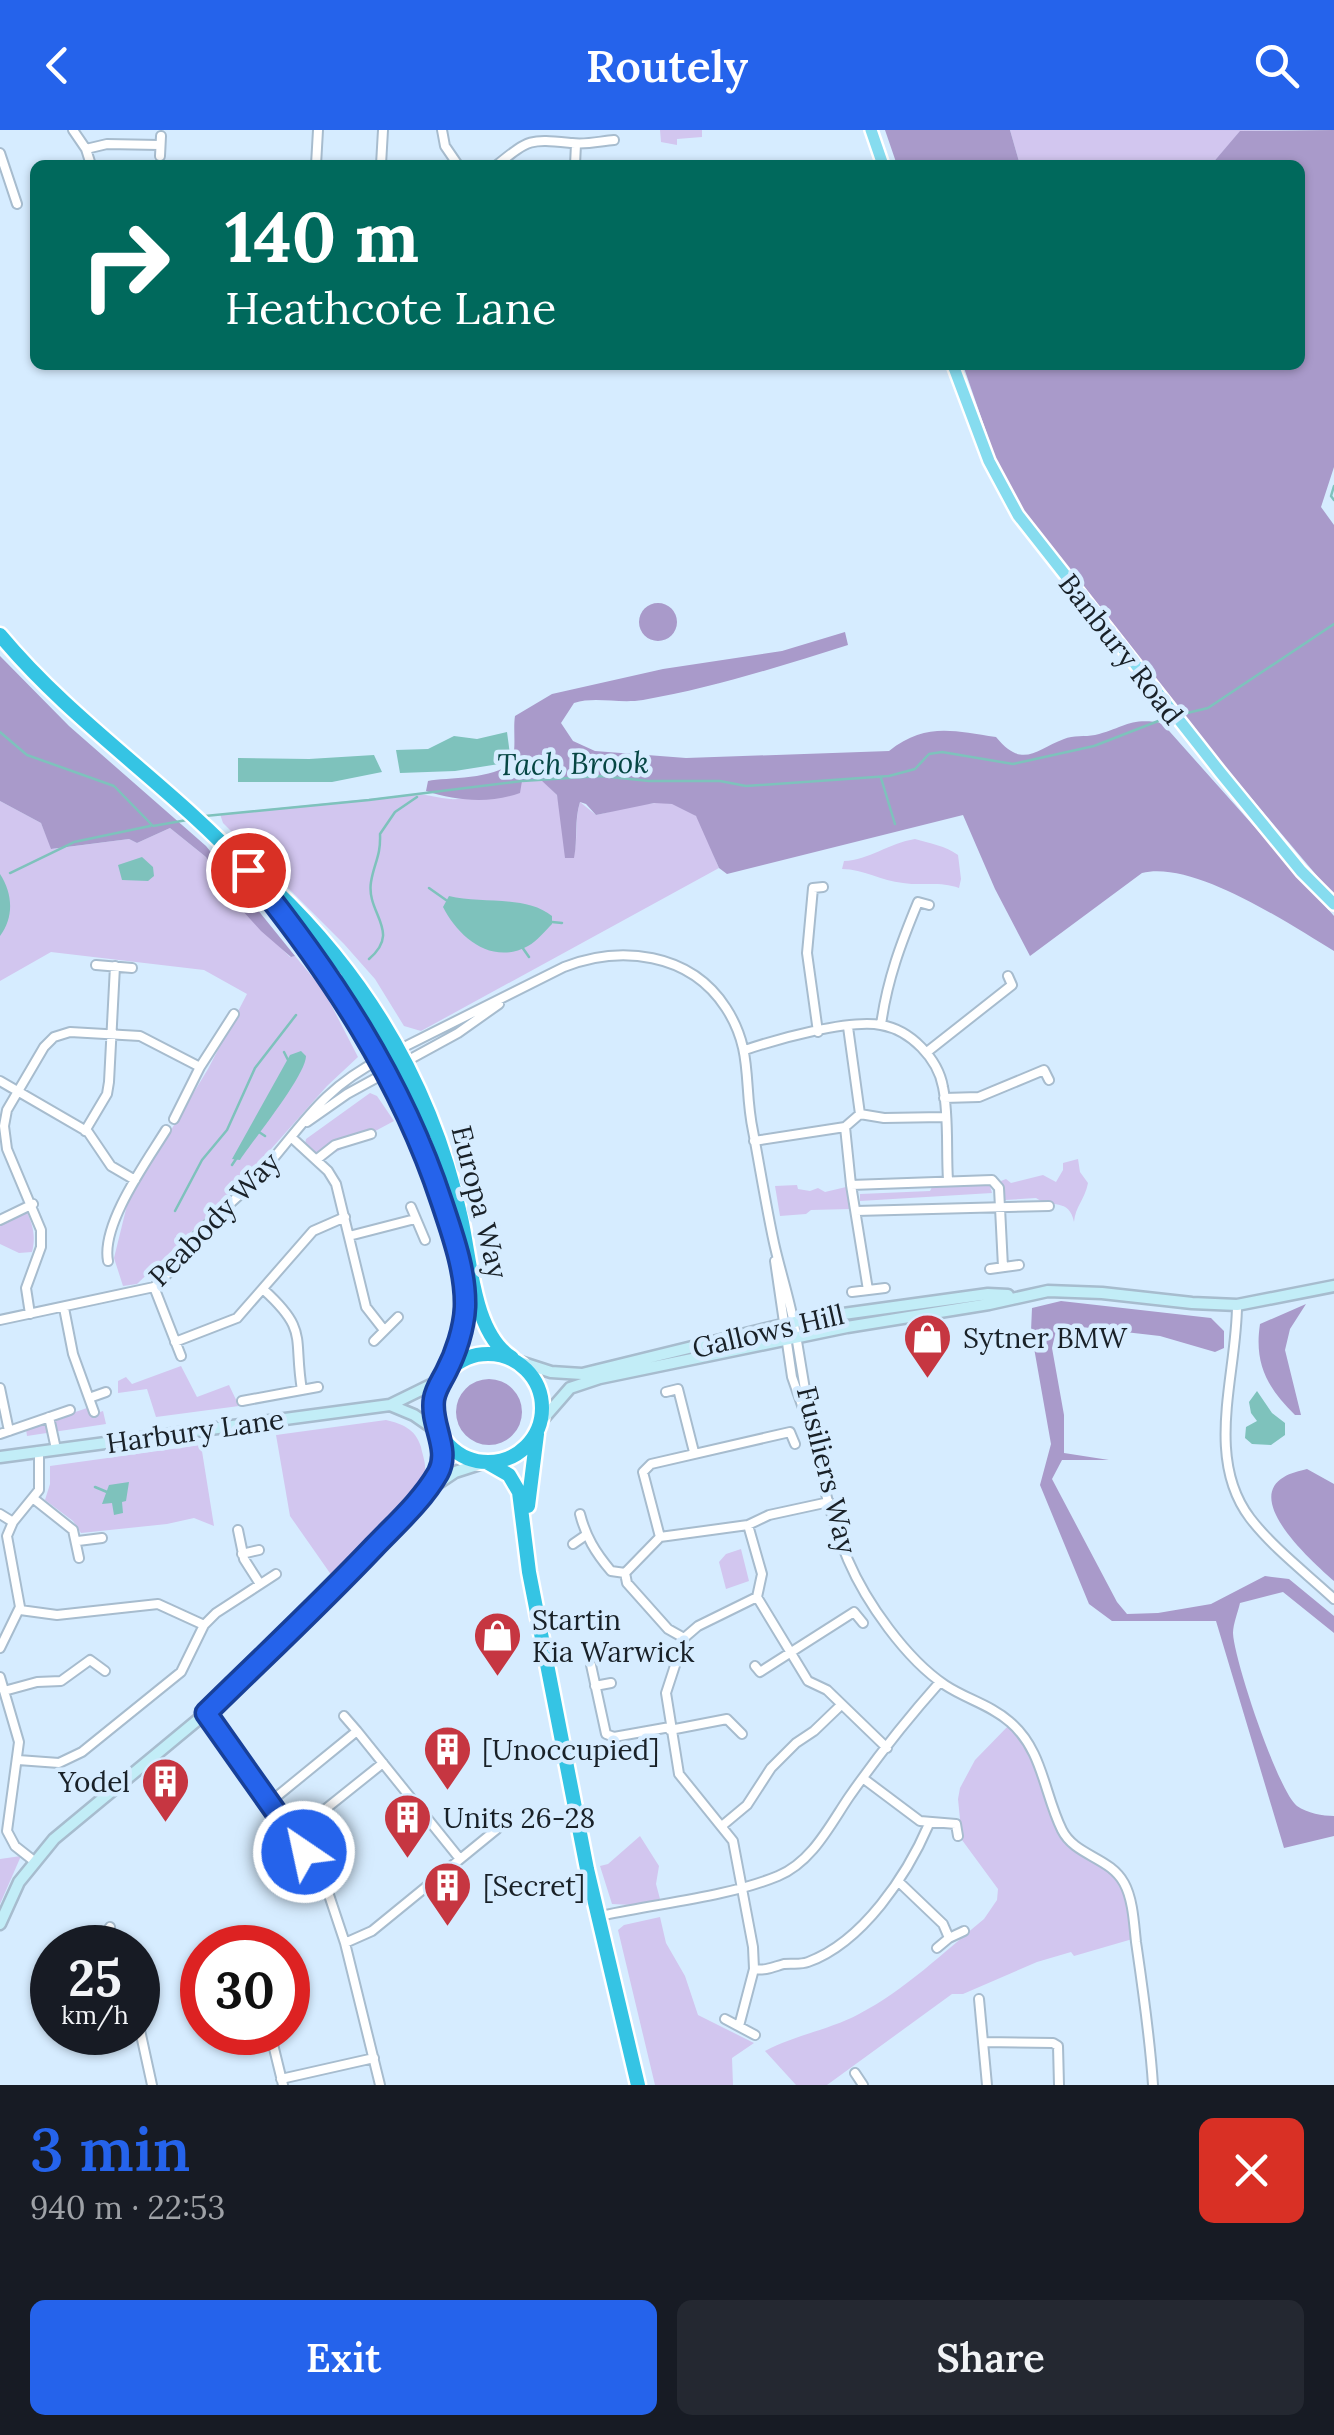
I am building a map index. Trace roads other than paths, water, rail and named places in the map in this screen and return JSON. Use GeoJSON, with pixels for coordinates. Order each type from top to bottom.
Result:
{"type":"FeatureCollection","features":[{"type":"Feature","properties":{"kind":"highway","name":"Europa Way"},"geometry":{"type":"LineString","coordinates":[[0,635],[66,706],[283,898],[353,976],[394,1060],[449,1225],[465,1304],[464,1323],[442,1378]]}},
{"type":"Feature","properties":{"kind":"highway","name":"Europa Way"},"geometry":{"type":"LineString","coordinates":[[248,870],[312,949],[432,1116],[449,1164],[484,1326],[499,1349],[516,1360]]}},
{"type":"Feature","properties":{"kind":"highway"},"geometry":{"type":"LineString","coordinates":[[533,1586],[528,1497],[541,1423],[539,1384],[516,1360],[475,1357],[442,1378],[434,1403],[438,1434],[460,1455],[509,1476],[519,1492],[533,1586],[602,1941],[638,2085]]}},
{"type":"Feature","properties":{"kind":"highway"},"geometry":{"type":"LineString","coordinates":[[486,1463],[518,1453],[541,1423]]}},
{"type":"Feature","properties":{"kind":"highway"},"geometry":{"type":"LineString","coordinates":[[580,1821],[605,1915],[615,1987]]}},
{"type":"Feature","properties":{"kind":"main road"},"geometry":{"type":"LineString","coordinates":[[871,130],[881,160]]}},
{"type":"Feature","properties":{"kind":"main road","name":"Banbury Road"},"geometry":{"type":"LineString","coordinates":[[955,370],[989,460],[1018,515],[1208,759],[1301,871],[1334,904]]}},
{"type":"Feature","properties":{"kind":"street"},"geometry":{"type":"LineString","coordinates":[[73,130],[89,160]]}},
{"type":"Feature","properties":{"kind":"street"},"geometry":{"type":"LineString","coordinates":[[316,160],[318,130]]}},
{"type":"Feature","properties":{"kind":"street"},"geometry":{"type":"LineString","coordinates":[[381,160],[383,130]]}},
{"type":"Feature","properties":{"kind":"street"},"geometry":{"type":"LineString","coordinates":[[442,130],[445,146],[455,160]]}},
{"type":"Feature","properties":{"kind":"street"},"geometry":{"type":"LineString","coordinates":[[503,160],[537,140],[576,144],[614,140]]}},
{"type":"Feature","properties":{"kind":"street"},"geometry":{"type":"LineString","coordinates":[[86,149],[160,141],[160,156]]}},
{"type":"Feature","properties":{"kind":"street"},"geometry":{"type":"LineString","coordinates":[[575,160],[576,144]]}},
{"type":"Feature","properties":{"kind":"street"},"geometry":{"type":"LineString","coordinates":[[0,153],[16,204]]}},
{"type":"Feature","properties":{"kind":"street"},"geometry":{"type":"LineString","coordinates":[[801,887],[823,887]]}},
{"type":"Feature","properties":{"kind":"street"},"geometry":{"type":"LineString","coordinates":[[813,888],[807,953],[818,1032]]}},
{"type":"Feature","properties":{"kind":"street"},"geometry":{"type":"LineString","coordinates":[[907,896],[929,906]]}},
{"type":"Feature","properties":{"kind":"street"},"geometry":{"type":"LineString","coordinates":[[880,1024],[891,969],[918,902]]}},
{"type":"Feature","properties":{"kind":"street","name":"Peabody Way"},"geometry":{"type":"LineString","coordinates":[[0,1320],[154,1287],[172,1272],[205,1227],[248,1187],[336,1085],[394,1060],[586,958],[633,954],[673,965],[710,989],[732,1018],[746,1050]]}},
{"type":"Feature","properties":{"kind":"street"},"geometry":{"type":"LineString","coordinates":[[96,965],[132,968]]}},
{"type":"Feature","properties":{"kind":"street"},"geometry":{"type":"LineString","coordinates":[[85,1130],[107,1094],[115,966]]}},
{"type":"Feature","properties":{"kind":"street"},"geometry":{"type":"LineString","coordinates":[[927,1052],[1010,980],[1018,994]]}},
{"type":"Feature","properties":{"kind":"street"},"geometry":{"type":"LineString","coordinates":[[174,1118],[234,1014]]}},
{"type":"Feature","properties":{"kind":"street"},"geometry":{"type":"LineString","coordinates":[[746,1050],[818,1032],[880,1024],[908,1037],[927,1052],[940,1078],[948,1180]]}},
{"type":"Feature","properties":{"kind":"street"},"geometry":{"type":"LineString","coordinates":[[754,1141],[845,1127],[860,1114],[848,1027]]}},
{"type":"Feature","properties":{"kind":"street"},"geometry":{"type":"LineString","coordinates":[[30,1314],[26,1284],[41,1247],[41,1230],[4,1138],[7,1110],[44,1046],[54,1037],[70,1032],[145,1037],[200,1068]]}},
{"type":"Feature","properties":{"kind":"street","name":"Fusiliers Way"},"geometry":{"type":"LineString","coordinates":[[746,1050],[754,1141],[790,1339],[829,1502],[848,1558],[894,1634],[940,1682],[996,1711],[1016,1727],[1040,1765],[1065,1836],[1080,1850],[1110,1867],[1125,1885],[1136,1938],[1153,2085]]}},
{"type":"Feature","properties":{"kind":"street","name":"Peabody Way"},"geometry":{"type":"LineString","coordinates":[[302,1125],[394,1060]]}},
{"type":"Feature","properties":{"kind":"street"},"geometry":{"type":"LineString","coordinates":[[1040,1061],[1049,1080]]}},
{"type":"Feature","properties":{"kind":"street"},"geometry":{"type":"LineString","coordinates":[[944,1098],[979,1097],[1044,1070]]}},
{"type":"Feature","properties":{"kind":"street"},"geometry":{"type":"LineString","coordinates":[[0,1081],[85,1130],[111,1166],[135,1180]]}},
{"type":"Feature","properties":{"kind":"street"},"geometry":{"type":"LineString","coordinates":[[860,1114],[884,1118],[944,1117]]}},
{"type":"Feature","properties":{"kind":"street"},"geometry":{"type":"LineString","coordinates":[[845,1127],[868,1290]]}},
{"type":"Feature","properties":{"kind":"street"},"geometry":{"type":"LineString","coordinates":[[108,1261],[106,1248],[135,1180],[166,1130]]}},
{"type":"Feature","properties":{"kind":"street"},"geometry":{"type":"LineString","coordinates":[[316,1160],[335,1145],[371,1134]]}},
{"type":"Feature","properties":{"kind":"street"},"geometry":{"type":"LineString","coordinates":[[291,1138],[336,1184],[366,1307],[384,1330]]}},
{"type":"Feature","properties":{"kind":"street"},"geometry":{"type":"LineString","coordinates":[[851,1185],[992,1180],[998,1188],[1004,1267]]}},
{"type":"Feature","properties":{"kind":"street"},"geometry":{"type":"LineString","coordinates":[[0,1220],[32,1204]]}},
{"type":"Feature","properties":{"kind":"street"},"geometry":{"type":"LineString","coordinates":[[856,1211],[1049,1206]]}},
{"type":"Feature","properties":{"kind":"street"},"geometry":{"type":"LineString","coordinates":[[411,1207],[426,1240]]}},
{"type":"Feature","properties":{"kind":"street"},"geometry":{"type":"LineString","coordinates":[[175,1342],[236,1318],[316,1228],[344,1217]]}},
{"type":"Feature","properties":{"kind":"street"},"geometry":{"type":"LineString","coordinates":[[349,1236],[415,1219]]}},
{"type":"Feature","properties":{"kind":"street"},"geometry":{"type":"LineString","coordinates":[[990,1270],[1019,1265]]}},
{"type":"Feature","properties":{"kind":"street","name":"Gallows Hill"},"geometry":{"type":"LineString","coordinates":[[541,1423],[564,1394],[581,1384],[1019,1296],[1072,1290],[1192,1304],[1237,1304],[1334,1286]]}},
{"type":"Feature","properties":{"kind":"street"},"geometry":{"type":"LineString","coordinates":[[154,1287],[180,1356]]}},
{"type":"Feature","properties":{"kind":"street"},"geometry":{"type":"LineString","coordinates":[[852,1292],[885,1288]]}},
{"type":"Feature","properties":{"kind":"street"},"geometry":{"type":"LineString","coordinates":[[264,1290],[287,1310],[296,1326],[302,1390]]}},
{"type":"Feature","properties":{"kind":"street","name":"Gallows Hill"},"geometry":{"type":"LineString","coordinates":[[516,1360],[551,1372],[582,1374],[844,1312],[988,1294],[1019,1296]]}},
{"type":"Feature","properties":{"kind":"street"},"geometry":{"type":"LineString","coordinates":[[1237,1304],[1227,1418],[1231,1482],[1242,1506],[1261,1530],[1334,1599]]}},
{"type":"Feature","properties":{"kind":"street"},"geometry":{"type":"LineString","coordinates":[[64,1308],[73,1354],[94,1412]]}},
{"type":"Feature","properties":{"kind":"street"},"geometry":{"type":"LineString","coordinates":[[374,1341],[398,1317]]}},
{"type":"Feature","properties":{"kind":"street","name":"Harbury Lane"},"geometry":{"type":"LineString","coordinates":[[0,1457],[390,1405],[442,1378]]}},
{"type":"Feature","properties":{"kind":"street"},"geometry":{"type":"LineString","coordinates":[[666,1392],[691,1386]]}},
{"type":"Feature","properties":{"kind":"street"},"geometry":{"type":"LineString","coordinates":[[242,1400],[318,1387]]}},
{"type":"Feature","properties":{"kind":"street"},"geometry":{"type":"LineString","coordinates":[[0,1388],[4,1433],[70,1410]]}},
{"type":"Feature","properties":{"kind":"street"},"geometry":{"type":"LineString","coordinates":[[678,1390],[694,1452]]}},
{"type":"Feature","properties":{"kind":"street"},"geometry":{"type":"LineString","coordinates":[[89,1398],[106,1392]]}},
{"type":"Feature","properties":{"kind":"street"},"geometry":{"type":"LineString","coordinates":[[390,1405],[414,1415],[438,1434],[442,1462],[428,1490]]}},
{"type":"Feature","properties":{"kind":"street"},"geometry":{"type":"LineString","coordinates":[[50,1418],[56,1449]]}},
{"type":"Feature","properties":{"kind":"street"},"geometry":{"type":"LineString","coordinates":[[787,1420],[795,1444]]}},
{"type":"Feature","properties":{"kind":"street"},"geometry":{"type":"LineString","coordinates":[[660,1537],[643,1472],[651,1464],[790,1432]]}},
{"type":"Feature","properties":{"kind":"street"},"geometry":{"type":"LineString","coordinates":[[0,1648],[20,1610],[7,1544],[13,1522],[34,1499],[41,1481],[39,1451]]}},
{"type":"Feature","properties":{"kind":"street"},"geometry":{"type":"LineString","coordinates":[[0,1924],[19,1882],[66,1828],[206,1713],[428,1490],[455,1472],[486,1463]]}},
{"type":"Feature","properties":{"kind":"street"},"geometry":{"type":"LineString","coordinates":[[34,1499],[70,1526],[78,1541],[80,1558]]}},
{"type":"Feature","properties":{"kind":"street"},"geometry":{"type":"LineString","coordinates":[[684,1638],[668,1629],[627,1582],[626,1573],[660,1537],[748,1525],[829,1502]]}},
{"type":"Feature","properties":{"kind":"street"},"geometry":{"type":"LineString","coordinates":[[0,1514],[13,1522]]}},
{"type":"Feature","properties":{"kind":"street"},"geometry":{"type":"LineString","coordinates":[[580,1514],[586,1535],[612,1570],[626,1573]]}},
{"type":"Feature","properties":{"kind":"street"},"geometry":{"type":"LineString","coordinates":[[739,2026],[754,1969],[733,1841],[679,1774],[666,1694],[684,1638],[698,1626],[753,1599],[762,1574],[748,1525]]}},
{"type":"Feature","properties":{"kind":"street"},"geometry":{"type":"LineString","coordinates":[[238,1530],[242,1554],[260,1584]]}},
{"type":"Feature","properties":{"kind":"street"},"geometry":{"type":"LineString","coordinates":[[573,1544],[586,1535]]}},
{"type":"Feature","properties":{"kind":"street"},"geometry":{"type":"LineString","coordinates":[[78,1541],[102,1538]]}},
{"type":"Feature","properties":{"kind":"street"},"geometry":{"type":"LineString","coordinates":[[242,1554],[260,1550]]}},
{"type":"Feature","properties":{"kind":"street"},"geometry":{"type":"LineString","coordinates":[[18,1760],[59,1763],[82,1752],[182,1672],[204,1625],[276,1574]]}},
{"type":"Feature","properties":{"kind":"street"},"geometry":{"type":"LineString","coordinates":[[0,1581],[14,1578]]}},
{"type":"Feature","properties":{"kind":"street"},"geometry":{"type":"LineString","coordinates":[[753,1599],[808,1681],[827,1690],[887,1748]]}},
{"type":"Feature","properties":{"kind":"street"},"geometry":{"type":"LineString","coordinates":[[848,1600],[863,1623]]}},
{"type":"Feature","properties":{"kind":"street"},"geometry":{"type":"LineString","coordinates":[[20,1610],[57,1615],[158,1604],[204,1625]]}},
{"type":"Feature","properties":{"kind":"street"},"geometry":{"type":"LineString","coordinates":[[756,1672],[790,1655],[854,1612]]}},
{"type":"Feature","properties":{"kind":"street"},"geometry":{"type":"LineString","coordinates":[[4,1691],[37,1682],[61,1681],[90,1660],[105,1671]]}},
{"type":"Feature","properties":{"kind":"street"},"geometry":{"type":"LineString","coordinates":[[591,1666],[606,1734],[614,1737],[727,1719],[742,1734]]}},
{"type":"Feature","properties":{"kind":"street"},"geometry":{"type":"LineString","coordinates":[[0,1678],[17,1732],[18,1760],[6,1827],[10,1840],[34,1861]]}},
{"type":"Feature","properties":{"kind":"street"},"geometry":{"type":"LineString","coordinates":[[61,1681],[70,1692]]}},
{"type":"Feature","properties":{"kind":"street"},"geometry":{"type":"LineString","coordinates":[[605,1915],[740,1887],[778,1876],[794,1866],[814,1848],[940,1682]]}},
{"type":"Feature","properties":{"kind":"street"},"geometry":{"type":"LineString","coordinates":[[595,1686],[611,1683]]}},
{"type":"Feature","properties":{"kind":"street"},"geometry":{"type":"LineString","coordinates":[[724,1826],[747,1804],[771,1768],[796,1742],[840,1706]]}},
{"type":"Feature","properties":{"kind":"street"},"geometry":{"type":"LineString","coordinates":[[206,1713],[324,1884],[345,1943],[380,2085]]}},
{"type":"Feature","properties":{"kind":"street"},"geometry":{"type":"LineString","coordinates":[[344,1716],[460,1859]]}},
{"type":"Feature","properties":{"kind":"street"},"geometry":{"type":"LineString","coordinates":[[270,1802],[357,1731]]}},
{"type":"Feature","properties":{"kind":"street"},"geometry":{"type":"LineString","coordinates":[[313,1819],[383,1763]]}},
{"type":"Feature","properties":{"kind":"street"},"geometry":{"type":"LineString","coordinates":[[864,1779],[906,1813],[929,1824],[956,1824]]}},
{"type":"Feature","properties":{"kind":"street"},"geometry":{"type":"LineString","coordinates":[[954,1811],[958,1836]]}},
{"type":"Feature","properties":{"kind":"street"},"geometry":{"type":"LineString","coordinates":[[754,1969],[805,1963],[830,1950],[867,1920],[898,1882],[929,1824]]}},
{"type":"Feature","properties":{"kind":"street"},"geometry":{"type":"LineString","coordinates":[[345,1943],[372,1931],[497,1829]]}},
{"type":"Feature","properties":{"kind":"street"},"geometry":{"type":"LineString","coordinates":[[898,1882],[943,1924],[949,1938]]}},
{"type":"Feature","properties":{"kind":"street"},"geometry":{"type":"LineString","coordinates":[[938,1948],[964,1931]]}},
{"type":"Feature","properties":{"kind":"street"},"geometry":{"type":"LineString","coordinates":[[979,1998],[987,2085]]}},
{"type":"Feature","properties":{"kind":"street"},"geometry":{"type":"LineString","coordinates":[[724,2019],[755,2035]]}},
{"type":"Feature","properties":{"kind":"street"},"geometry":{"type":"LineString","coordinates":[[983,2042],[1054,2043],[1058,2046],[1059,2085]]}},
{"type":"Feature","properties":{"kind":"street"},"geometry":{"type":"LineString","coordinates":[[145,2055],[152,2085]]}},
{"type":"Feature","properties":{"kind":"street"},"geometry":{"type":"LineString","coordinates":[[276,2055],[282,2082],[374,2058]]}},
{"type":"Feature","properties":{"kind":"street"},"geometry":{"type":"LineString","coordinates":[[855,2073],[863,2085]]}},
{"type":"Feature","properties":{"kind":"waterway","name":"Tach Brook"},"geometry":{"type":"LineString","coordinates":[[1334,486],[1334,500]]}},
{"type":"Feature","properties":{"kind":"waterway","name":"Tach Brook"},"geometry":{"type":"LineString","coordinates":[[1183,714],[1208,708],[1334,624]]}},
{"type":"Feature","properties":{"kind":"waterway","name":"Tach Brook"},"geometry":{"type":"LineString","coordinates":[[205,816],[601,776],[720,781],[746,786],[889,776],[915,769],[929,754],[942,752],[1013,764],[1094,746],[1166,718]]}},
{"type":"Feature","properties":{"kind":"waterway","name":"Tach Brook"},"geometry":{"type":"LineString","coordinates":[[0,732],[27,755],[114,786],[153,826],[187,820]]}},
{"type":"Feature","properties":{"kind":"waterway"},"geometry":{"type":"LineString","coordinates":[[881,778],[895,824]]}},
{"type":"Feature","properties":{"kind":"waterway"},"geometry":{"type":"LineString","coordinates":[[369,959],[383,940],[371,893],[380,834],[395,812],[417,797]]}},
{"type":"Feature","properties":{"kind":"waterway"},"geometry":{"type":"LineString","coordinates":[[10,873],[74,842],[150,826]]}},
{"type":"Feature","properties":{"kind":"waterway"},"geometry":{"type":"LineString","coordinates":[[429,888],[446,900]]}},
{"type":"Feature","properties":{"kind":"waterway"},"geometry":{"type":"LineString","coordinates":[[552,922],[562,923]]}},
{"type":"Feature","properties":{"kind":"waterway"},"geometry":{"type":"LineString","coordinates":[[522,947],[529,957]]}},
{"type":"Feature","properties":{"kind":"waterway"},"geometry":{"type":"LineString","coordinates":[[175,1211],[202,1160],[227,1130],[255,1068],[296,1015]]}},
{"type":"Feature","properties":{"kind":"waterway"},"geometry":{"type":"LineString","coordinates":[[284,1052],[288,1060]]}},
{"type":"Feature","properties":{"kind":"waterway"},"geometry":{"type":"LineString","coordinates":[[259,1132],[265,1136]]}},
{"type":"Feature","properties":{"kind":"waterway"},"geometry":{"type":"LineString","coordinates":[[232,1165],[236,1159]]}},
{"type":"Feature","properties":{"kind":"waterway"},"geometry":{"type":"LineString","coordinates":[[95,1487],[107,1492]]}},
{"type":"Feature","properties":{"kind":"place","name":"Sytner BMW"},"geometry":{"type":"Point","coordinates":[928,1380]}},
{"type":"Feature","properties":{"kind":"place","name":"Startin Kia Warwick"},"geometry":{"type":"Point","coordinates":[497,1678]}},
{"type":"Feature","properties":{"kind":"place","name":"[Unoccupied]"},"geometry":{"type":"Point","coordinates":[447,1792]}},
{"type":"Feature","properties":{"kind":"place","name":"Yodel"},"geometry":{"type":"Point","coordinates":[165,1824]}},
{"type":"Feature","properties":{"kind":"place","name":"Units 26-28"},"geometry":{"type":"Point","coordinates":[408,1860]}},
{"type":"Feature","properties":{"kind":"place","name":"[Secret]"},"geometry":{"type":"Point","coordinates":[448,1928]}}]}
